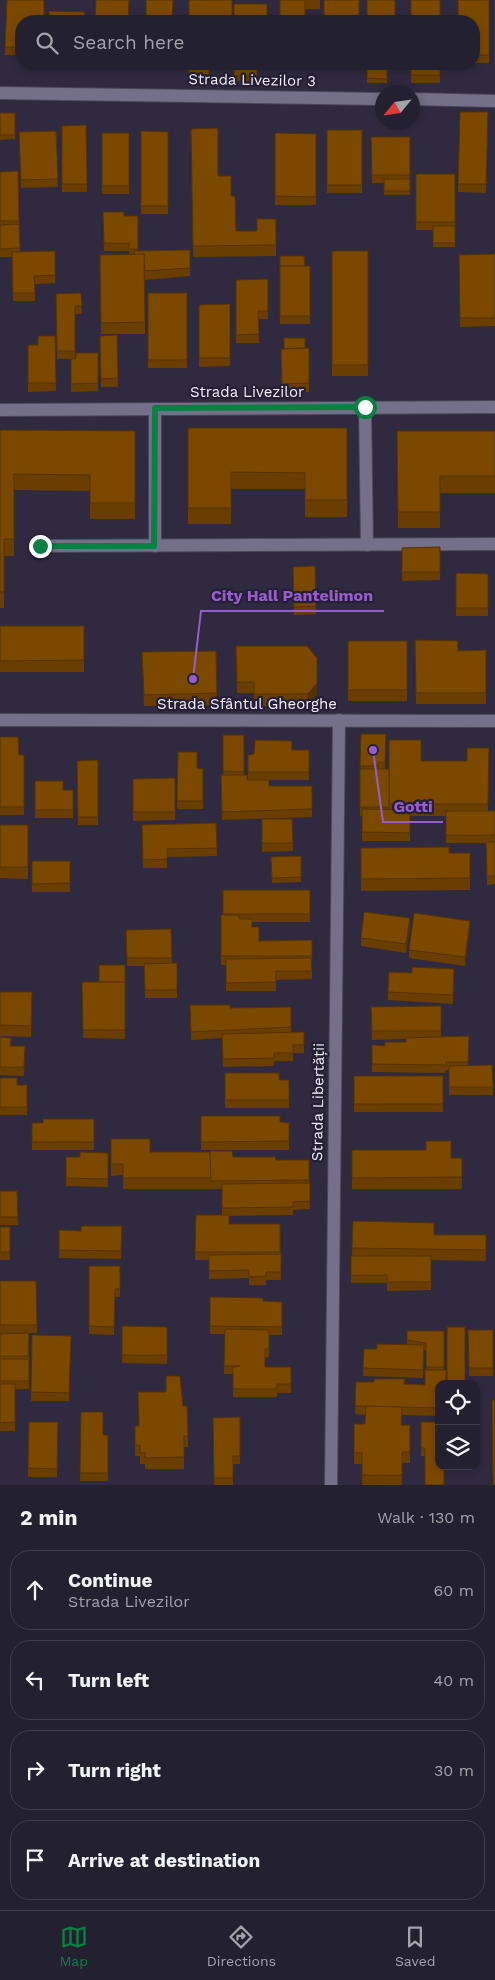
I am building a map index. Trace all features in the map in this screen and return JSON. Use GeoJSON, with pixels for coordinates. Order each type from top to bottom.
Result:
{"type":"FeatureCollection","features":[{"type":"Feature","properties":{"kind":"street","name":"Strada Livezilor 3"},"geometry":{"type":"LineString","coordinates":[[0,93],[375,99]]}},
{"type":"Feature","properties":{"kind":"street"},"geometry":{"type":"LineString","coordinates":[[420,99],[495,101]]}},
{"type":"Feature","properties":{"kind":"street"},"geometry":{"type":"LineString","coordinates":[[365,407],[367,545]]}},
{"type":"Feature","properties":{"kind":"street","name":"Strada Livezilor"},"geometry":{"type":"LineString","coordinates":[[0,410],[495,407]]}},
{"type":"Feature","properties":{"kind":"street"},"geometry":{"type":"LineString","coordinates":[[154,546],[155,408]]}},
{"type":"Feature","properties":{"kind":"street"},"geometry":{"type":"LineString","coordinates":[[40,546],[495,544]]}},
{"type":"Feature","properties":{"kind":"street","name":"Strada Sfântul Gheorghe"},"geometry":{"type":"LineString","coordinates":[[0,720],[495,721]]}},
{"type":"Feature","properties":{"kind":"street","name":"Strada Libertății"},"geometry":{"type":"LineString","coordinates":[[330,1485],[339,720]]}},
{"type":"Feature","properties":{"kind":"building"},"geometry":{"type":"Polygon","coordinates":[[[7,0],[44,0],[44,15],[15,15],[15,47],[5,47],[7,0]]]}},
{"type":"Feature","properties":{"kind":"building"},"geometry":{"type":"Polygon","coordinates":[[[96,0],[129,0],[128,15],[95,15],[96,0]]]}},
{"type":"Feature","properties":{"kind":"building"},"geometry":{"type":"Polygon","coordinates":[[[146,0],[173,0],[172,15],[146,15],[146,0]]]}},
{"type":"Feature","properties":{"kind":"building"},"geometry":{"type":"Polygon","coordinates":[[[189,0],[232,0],[232,15],[189,15],[189,0]]]}},
{"type":"Feature","properties":{"kind":"building"},"geometry":{"type":"Polygon","coordinates":[[[280,0],[305,0],[305,15],[280,15],[280,0]]]}},
{"type":"Feature","properties":{"kind":"building"},"geometry":{"type":"Polygon","coordinates":[[[324,0],[359,0],[359,15],[324,15],[324,0]]]}},
{"type":"Feature","properties":{"kind":"building"},"geometry":{"type":"Polygon","coordinates":[[[367,0],[395,0],[395,15],[367,15],[367,0]]]}},
{"type":"Feature","properties":{"kind":"building"},"geometry":{"type":"Polygon","coordinates":[[[411,0],[440,0],[440,15],[411,15],[411,0]]]}},
{"type":"Feature","properties":{"kind":"building"},"geometry":{"type":"Polygon","coordinates":[[[458,0],[489,0],[489,55],[480,55],[480,15],[458,15],[458,0]]]}},
{"type":"Feature","properties":{"kind":"building"},"geometry":{"type":"Polygon","coordinates":[[[234,4],[267,4],[267,15],[234,15],[234,4]]]}},
{"type":"Feature","properties":{"kind":"building"},"geometry":{"type":"Polygon","coordinates":[[[49,11],[85,12],[85,15],[49,15],[49,11]]]}},
{"type":"Feature","properties":{"kind":"building"},"geometry":{"type":"Polygon","coordinates":[[[189,70],[209,70],[209,75],[189,74],[189,70]]]}},
{"type":"Feature","properties":{"kind":"building"},"geometry":{"type":"Polygon","coordinates":[[[234,70],[257,70],[257,76],[234,76],[234,70]]]}},
{"type":"Feature","properties":{"kind":"building"},"geometry":{"type":"Polygon","coordinates":[[[367,70],[387,70],[387,79],[367,78],[367,70]]]}},
{"type":"Feature","properties":{"kind":"building"},"geometry":{"type":"Polygon","coordinates":[[[411,70],[440,70],[440,75],[411,75],[411,70]]]}},
{"type":"Feature","properties":{"kind":"building"},"geometry":{"type":"Polygon","coordinates":[[[460,112],[488,112],[486,184],[458,184],[460,112]]]}},
{"type":"Feature","properties":{"kind":"building"},"geometry":{"type":"Polygon","coordinates":[[[0,113],[15,113],[15,135],[0,135],[0,113]]]}},
{"type":"Feature","properties":{"kind":"building"},"geometry":{"type":"Polygon","coordinates":[[[86,125],[87,184],[62,184],[62,126],[86,125]]]}},
{"type":"Feature","properties":{"kind":"building"},"geometry":{"type":"Polygon","coordinates":[[[218,128],[218,176],[231,176],[231,196],[235,196],[236,231],[257,231],[257,219],[276,219],[276,245],[193,246],[191,129],[218,128]]]}},
{"type":"Feature","properties":{"kind":"building"},"geometry":{"type":"Polygon","coordinates":[[[327,130],[362,130],[362,185],[327,185],[327,130]]]}},
{"type":"Feature","properties":{"kind":"building"},"geometry":{"type":"Polygon","coordinates":[[[56,131],[58,179],[21,180],[19,132],[56,131]]]}},
{"type":"Feature","properties":{"kind":"building"},"geometry":{"type":"Polygon","coordinates":[[[141,131],[168,132],[168,206],[141,206],[141,131]]]}},
{"type":"Feature","properties":{"kind":"building"},"geometry":{"type":"Polygon","coordinates":[[[102,133],[129,133],[129,186],[102,186],[102,133]]]}},
{"type":"Feature","properties":{"kind":"building"},"geometry":{"type":"Polygon","coordinates":[[[275,133],[316,134],[316,197],[275,196],[275,133]]]}},
{"type":"Feature","properties":{"kind":"building"},"geometry":{"type":"Polygon","coordinates":[[[371,137],[410,137],[410,175],[372,175],[371,137]]]}},
{"type":"Feature","properties":{"kind":"building"},"geometry":{"type":"Polygon","coordinates":[[[18,171],[19,221],[0,221],[0,172],[18,171]]]}},
{"type":"Feature","properties":{"kind":"building"},"geometry":{"type":"Polygon","coordinates":[[[416,174],[455,174],[455,222],[416,222],[416,174]]]}},
{"type":"Feature","properties":{"kind":"building"},"geometry":{"type":"Polygon","coordinates":[[[384,179],[410,179],[410,191],[384,191],[384,179]]]}},
{"type":"Feature","properties":{"kind":"building"},"geometry":{"type":"Polygon","coordinates":[[[103,212],[124,212],[124,216],[138,216],[138,249],[129,249],[129,243],[104,243],[103,212]]]}},
{"type":"Feature","properties":{"kind":"building"},"geometry":{"type":"Polygon","coordinates":[[[19,224],[20,248],[0,249],[0,225],[19,224]]]}},
{"type":"Feature","properties":{"kind":"building"},"geometry":{"type":"Polygon","coordinates":[[[433,226],[455,226],[455,243],[433,243],[433,226]]]}},
{"type":"Feature","properties":{"kind":"building"},"geometry":{"type":"Polygon","coordinates":[[[190,250],[190,268],[145,271],[144,254],[135,255],[134,251],[190,250]]]}},
{"type":"Feature","properties":{"kind":"building"},"geometry":{"type":"Polygon","coordinates":[[[55,251],[55,275],[34,276],[35,293],[13,293],[12,252],[55,251]]]}},
{"type":"Feature","properties":{"kind":"building"},"geometry":{"type":"Polygon","coordinates":[[[332,251],[368,251],[368,365],[332,365],[332,251]]]}},
{"type":"Feature","properties":{"kind":"building"},"geometry":{"type":"Polygon","coordinates":[[[144,254],[145,322],[101,323],[100,255],[144,254]]]}},
{"type":"Feature","properties":{"kind":"building"},"geometry":{"type":"Polygon","coordinates":[[[495,254],[495,318],[460,318],[459,255],[495,254]]]}},
{"type":"Feature","properties":{"kind":"building"},"geometry":{"type":"Polygon","coordinates":[[[280,256],[304,256],[305,266],[280,266],[280,256]]]}},
{"type":"Feature","properties":{"kind":"building"},"geometry":{"type":"Polygon","coordinates":[[[280,266],[310,266],[310,316],[280,316],[280,266]]]}},
{"type":"Feature","properties":{"kind":"building"},"geometry":{"type":"Polygon","coordinates":[[[268,279],[268,311],[258,311],[259,334],[236,335],[236,280],[268,279]]]}},
{"type":"Feature","properties":{"kind":"building"},"geometry":{"type":"Polygon","coordinates":[[[81,293],[82,306],[75,306],[75,351],[57,351],[56,294],[81,293]]]}},
{"type":"Feature","properties":{"kind":"building"},"geometry":{"type":"Polygon","coordinates":[[[148,293],[187,293],[187,360],[148,360],[148,293]]]}},
{"type":"Feature","properties":{"kind":"building"},"geometry":{"type":"Polygon","coordinates":[[[230,304],[230,358],[199,358],[199,305],[230,304]]]}},
{"type":"Feature","properties":{"kind":"building"},"geometry":{"type":"Polygon","coordinates":[[[117,335],[118,378],[101,379],[100,336],[117,335]]]}},
{"type":"Feature","properties":{"kind":"building"},"geometry":{"type":"Polygon","coordinates":[[[38,336],[55,336],[56,383],[28,383],[28,345],[38,345],[38,336]]]}},
{"type":"Feature","properties":{"kind":"building"},"geometry":{"type":"Polygon","coordinates":[[[284,338],[305,338],[305,348],[284,349],[284,338]]]}},
{"type":"Feature","properties":{"kind":"building"},"geometry":{"type":"Polygon","coordinates":[[[309,348],[309,383],[282,384],[281,349],[309,348]]]}},
{"type":"Feature","properties":{"kind":"building"},"geometry":{"type":"Polygon","coordinates":[[[76,353],[98,353],[98,383],[71,384],[71,359],[76,359],[76,353]]]}},
{"type":"Feature","properties":{"kind":"building"},"geometry":{"type":"Polygon","coordinates":[[[188,428],[347,428],[347,500],[305,500],[305,473],[231,472],[231,508],[188,508],[188,428]]]}},
{"type":"Feature","properties":{"kind":"building"},"geometry":{"type":"Polygon","coordinates":[[[0,430],[135,431],[135,503],[90,503],[90,475],[14,474],[14,539],[4,539],[4,592],[0,592],[0,430]]]}},
{"type":"Feature","properties":{"kind":"building"},"geometry":{"type":"Polygon","coordinates":[[[397,431],[495,431],[495,476],[440,476],[440,512],[398,512],[397,431]]]}},
{"type":"Feature","properties":{"kind":"building"},"geometry":{"type":"Polygon","coordinates":[[[440,547],[440,572],[402,572],[402,548],[440,547]]]}},
{"type":"Feature","properties":{"kind":"building"},"geometry":{"type":"Polygon","coordinates":[[[315,566],[316,606],[294,607],[293,567],[315,566]]]}},
{"type":"Feature","properties":{"kind":"building"},"geometry":{"type":"Polygon","coordinates":[[[456,573],[488,574],[488,608],[456,608],[456,573]]]}},
{"type":"Feature","properties":{"kind":"building"},"geometry":{"type":"Polygon","coordinates":[[[0,626],[84,626],[84,660],[0,661],[0,626]]]}},
{"type":"Feature","properties":{"kind":"building"},"geometry":{"type":"Polygon","coordinates":[[[415,640],[458,641],[458,651],[486,650],[486,693],[416,693],[415,640]]]}},
{"type":"Feature","properties":{"kind":"building"},"geometry":{"type":"Polygon","coordinates":[[[348,641],[407,641],[407,690],[348,690],[348,641]]]}},
{"type":"Feature","properties":{"kind":"building"},"geometry":{"type":"Polygon","coordinates":[[[236,646],[307,646],[317,658],[317,683],[308,694],[254,694],[254,682],[237,682],[236,646]]]}},
{"type":"Feature","properties":{"kind":"building"},"geometry":{"type":"Polygon","coordinates":[[[216,651],[217,693],[144,695],[142,652],[216,651]]]}},
{"type":"Feature","properties":{"kind":"building"},"geometry":{"type":"Polygon","coordinates":[[[361,734],[386,734],[385,762],[378,762],[378,766],[360,766],[361,734]]]}},
{"type":"Feature","properties":{"kind":"building"},"geometry":{"type":"Polygon","coordinates":[[[223,735],[244,735],[244,772],[223,771],[223,735]]]}},
{"type":"Feature","properties":{"kind":"building"},"geometry":{"type":"Polygon","coordinates":[[[0,737],[18,737],[19,755],[24,755],[24,807],[0,807],[0,737]]]}},
{"type":"Feature","properties":{"kind":"building"},"geometry":{"type":"Polygon","coordinates":[[[255,740],[292,741],[292,750],[309,750],[309,772],[248,772],[248,755],[254,754],[255,740]]]}},
{"type":"Feature","properties":{"kind":"building"},"geometry":{"type":"Polygon","coordinates":[[[389,740],[421,740],[421,761],[467,761],[467,748],[489,748],[488,804],[389,804],[389,740]]]}},
{"type":"Feature","properties":{"kind":"building"},"geometry":{"type":"Polygon","coordinates":[[[178,752],[197,752],[197,768],[203,769],[203,801],[177,801],[178,752]]]}},
{"type":"Feature","properties":{"kind":"building"},"geometry":{"type":"Polygon","coordinates":[[[98,760],[98,817],[78,817],[77,761],[98,760]]]}},
{"type":"Feature","properties":{"kind":"building"},"geometry":{"type":"Polygon","coordinates":[[[360,769],[389,769],[389,807],[360,807],[360,769]]]}},
{"type":"Feature","properties":{"kind":"building"},"geometry":{"type":"Polygon","coordinates":[[[221,775],[247,775],[247,780],[269,780],[269,786],[312,786],[312,809],[222,812],[221,775]]]}},
{"type":"Feature","properties":{"kind":"building"},"geometry":{"type":"Polygon","coordinates":[[[175,778],[175,812],[133,812],[133,779],[175,778]]]}},
{"type":"Feature","properties":{"kind":"building"},"geometry":{"type":"Polygon","coordinates":[[[35,781],[63,781],[63,790],[73,790],[73,810],[35,810],[35,781]]]}},
{"type":"Feature","properties":{"kind":"building"},"geometry":{"type":"Polygon","coordinates":[[[362,809],[410,810],[410,833],[362,832],[362,809]]]}},
{"type":"Feature","properties":{"kind":"building"},"geometry":{"type":"Polygon","coordinates":[[[446,811],[495,811],[495,835],[446,835],[446,811]]]}},
{"type":"Feature","properties":{"kind":"building"},"geometry":{"type":"Polygon","coordinates":[[[262,819],[292,819],[293,843],[262,843],[262,819]]]}},
{"type":"Feature","properties":{"kind":"building"},"geometry":{"type":"Polygon","coordinates":[[[216,823],[217,848],[167,849],[167,859],[143,860],[142,825],[216,823]]]}},
{"type":"Feature","properties":{"kind":"building"},"geometry":{"type":"Polygon","coordinates":[[[0,825],[28,825],[28,867],[0,867],[0,825]]]}},
{"type":"Feature","properties":{"kind":"building"},"geometry":{"type":"Polygon","coordinates":[[[486,842],[495,842],[495,876],[487,876],[486,842]]]}},
{"type":"Feature","properties":{"kind":"building"},"geometry":{"type":"Polygon","coordinates":[[[449,847],[449,853],[470,853],[470,878],[361,879],[361,848],[449,847]]]}},
{"type":"Feature","properties":{"kind":"building"},"geometry":{"type":"Polygon","coordinates":[[[301,856],[301,877],[272,878],[271,857],[301,856]]]}},
{"type":"Feature","properties":{"kind":"building"},"geometry":{"type":"Polygon","coordinates":[[[32,861],[70,861],[70,883],[32,884],[32,861]]]}},
{"type":"Feature","properties":{"kind":"building"},"geometry":{"type":"Polygon","coordinates":[[[223,890],[310,890],[310,914],[223,914],[223,890]]]}},
{"type":"Feature","properties":{"kind":"building"},"geometry":{"type":"Polygon","coordinates":[[[364,912],[410,918],[406,944],[361,938],[364,912]]]}},
{"type":"Feature","properties":{"kind":"building"},"geometry":{"type":"Polygon","coordinates":[[[414,913],[470,921],[465,957],[409,950],[414,913]]]}},
{"type":"Feature","properties":{"kind":"building"},"geometry":{"type":"Polygon","coordinates":[[[221,915],[239,915],[239,919],[252,919],[252,927],[259,927],[259,941],[312,940],[312,956],[221,956],[221,915]]]}},
{"type":"Feature","properties":{"kind":"building"},"geometry":{"type":"Polygon","coordinates":[[[171,929],[172,958],[127,958],[126,930],[171,929]]]}},
{"type":"Feature","properties":{"kind":"building"},"geometry":{"type":"Polygon","coordinates":[[[311,958],[312,971],[276,971],[276,982],[226,983],[226,959],[311,958]]]}},
{"type":"Feature","properties":{"kind":"building"},"geometry":{"type":"Polygon","coordinates":[[[177,963],[177,990],[145,990],[144,964],[177,963]]]}},
{"type":"Feature","properties":{"kind":"building"},"geometry":{"type":"Polygon","coordinates":[[[99,965],[125,965],[125,982],[99,982],[99,965]]]}},
{"type":"Feature","properties":{"kind":"building"},"geometry":{"type":"Polygon","coordinates":[[[412,967],[454,969],[453,995],[388,992],[389,972],[412,973],[412,967]]]}},
{"type":"Feature","properties":{"kind":"building"},"geometry":{"type":"Polygon","coordinates":[[[82,982],[125,982],[125,1030],[83,1030],[82,982]]]}},
{"type":"Feature","properties":{"kind":"building"},"geometry":{"type":"Polygon","coordinates":[[[0,992],[32,992],[31,1026],[0,1025],[0,992]]]}},
{"type":"Feature","properties":{"kind":"building"},"geometry":{"type":"Polygon","coordinates":[[[190,1005],[230,1005],[230,1008],[291,1007],[291,1027],[191,1032],[190,1005]]]}},
{"type":"Feature","properties":{"kind":"building"},"geometry":{"type":"Polygon","coordinates":[[[441,1006],[441,1031],[372,1031],[371,1007],[441,1006]]]}},
{"type":"Feature","properties":{"kind":"building"},"geometry":{"type":"Polygon","coordinates":[[[304,1032],[304,1045],[293,1045],[293,1053],[274,1053],[274,1058],[223,1059],[222,1034],[304,1032]]]}},
{"type":"Feature","properties":{"kind":"building"},"geometry":{"type":"Polygon","coordinates":[[[469,1036],[468,1062],[446,1062],[445,1065],[372,1064],[372,1045],[385,1046],[385,1042],[406,1042],[406,1038],[469,1036]]]}},
{"type":"Feature","properties":{"kind":"building"},"geometry":{"type":"Polygon","coordinates":[[[0,1037],[11,1038],[10,1046],[25,1046],[24,1067],[0,1067],[0,1037]]]}},
{"type":"Feature","properties":{"kind":"building"},"geometry":{"type":"Polygon","coordinates":[[[492,1065],[493,1087],[449,1087],[449,1066],[492,1065]]]}},
{"type":"Feature","properties":{"kind":"building"},"geometry":{"type":"Polygon","coordinates":[[[225,1073],[279,1073],[279,1080],[289,1080],[289,1100],[225,1100],[225,1073]]]}},
{"type":"Feature","properties":{"kind":"building"},"geometry":{"type":"Polygon","coordinates":[[[354,1076],[443,1076],[443,1104],[354,1104],[354,1076]]]}},
{"type":"Feature","properties":{"kind":"building"},"geometry":{"type":"Polygon","coordinates":[[[0,1078],[17,1078],[17,1085],[27,1085],[27,1107],[0,1107],[0,1078]]]}},
{"type":"Feature","properties":{"kind":"building"},"geometry":{"type":"Polygon","coordinates":[[[201,1116],[280,1116],[280,1122],[289,1123],[289,1141],[201,1142],[201,1116]]]}},
{"type":"Feature","properties":{"kind":"building"},"geometry":{"type":"Polygon","coordinates":[[[43,1119],[94,1119],[94,1142],[32,1142],[32,1123],[43,1123],[43,1119]]]}},
{"type":"Feature","properties":{"kind":"building"},"geometry":{"type":"Polygon","coordinates":[[[111,1139],[150,1139],[150,1152],[210,1152],[211,1178],[123,1178],[123,1164],[111,1164],[111,1139]]]}},
{"type":"Feature","properties":{"kind":"building"},"geometry":{"type":"Polygon","coordinates":[[[426,1141],[451,1141],[451,1158],[462,1158],[462,1177],[352,1178],[352,1150],[426,1150],[426,1141]]]}},
{"type":"Feature","properties":{"kind":"building"},"geometry":{"type":"Polygon","coordinates":[[[210,1151],[232,1151],[233,1157],[275,1157],[276,1160],[309,1160],[309,1180],[211,1181],[210,1151]]]}},
{"type":"Feature","properties":{"kind":"building"},"geometry":{"type":"Polygon","coordinates":[[[80,1152],[108,1153],[108,1179],[66,1178],[66,1157],[80,1157],[80,1152]]]}},
{"type":"Feature","properties":{"kind":"building"},"geometry":{"type":"Polygon","coordinates":[[[310,1183],[310,1201],[293,1202],[293,1207],[222,1208],[222,1184],[310,1183]]]}},
{"type":"Feature","properties":{"kind":"building"},"geometry":{"type":"Polygon","coordinates":[[[0,1191],[17,1191],[18,1217],[0,1217],[0,1191]]]}},
{"type":"Feature","properties":{"kind":"building"},"geometry":{"type":"Polygon","coordinates":[[[196,1215],[229,1215],[229,1224],[280,1224],[280,1252],[195,1252],[196,1215]]]}},
{"type":"Feature","properties":{"kind":"building"},"geometry":{"type":"Polygon","coordinates":[[[353,1221],[434,1223],[434,1235],[486,1235],[486,1250],[352,1248],[353,1221]]]}},
{"type":"Feature","properties":{"kind":"building"},"geometry":{"type":"Polygon","coordinates":[[[81,1226],[122,1226],[121,1251],[59,1250],[59,1230],[81,1231],[81,1226]]]}},
{"type":"Feature","properties":{"kind":"building"},"geometry":{"type":"Polygon","coordinates":[[[0,1227],[10,1227],[10,1252],[0,1252],[0,1227]]]}},
{"type":"Feature","properties":{"kind":"building"},"geometry":{"type":"Polygon","coordinates":[[[281,1254],[281,1272],[266,1272],[266,1276],[249,1277],[249,1270],[209,1271],[209,1255],[281,1254]]]}},
{"type":"Feature","properties":{"kind":"building"},"geometry":{"type":"Polygon","coordinates":[[[351,1256],[431,1256],[431,1282],[387,1282],[387,1275],[351,1275],[351,1256]]]}},
{"type":"Feature","properties":{"kind":"building"},"geometry":{"type":"Polygon","coordinates":[[[89,1266],[120,1266],[120,1289],[115,1289],[114,1327],[89,1326],[89,1266]]]}},
{"type":"Feature","properties":{"kind":"building"},"geometry":{"type":"Polygon","coordinates":[[[0,1281],[36,1281],[37,1325],[0,1325],[0,1281]]]}},
{"type":"Feature","properties":{"kind":"building"},"geometry":{"type":"Polygon","coordinates":[[[210,1297],[263,1298],[263,1301],[282,1302],[282,1327],[210,1326],[210,1297]]]}},
{"type":"Feature","properties":{"kind":"building"},"geometry":{"type":"Polygon","coordinates":[[[122,1326],[167,1327],[167,1355],[122,1355],[122,1326]]]}},
{"type":"Feature","properties":{"kind":"building"},"geometry":{"type":"Polygon","coordinates":[[[447,1327],[465,1327],[465,1380],[447,1380],[447,1327]]]}},
{"type":"Feature","properties":{"kind":"building"},"geometry":{"type":"Polygon","coordinates":[[[225,1329],[269,1330],[269,1349],[265,1349],[265,1367],[291,1367],[291,1384],[277,1384],[277,1389],[233,1389],[233,1367],[240,1366],[224,1366],[225,1329]]]}},
{"type":"Feature","properties":{"kind":"building"},"geometry":{"type":"Polygon","coordinates":[[[468,1330],[493,1330],[493,1368],[469,1368],[468,1330]]]}},
{"type":"Feature","properties":{"kind":"building"},"geometry":{"type":"Polygon","coordinates":[[[407,1331],[444,1331],[444,1367],[426,1367],[426,1343],[407,1340],[407,1331]]]}},
{"type":"Feature","properties":{"kind":"building"},"geometry":{"type":"Polygon","coordinates":[[[29,1333],[28,1356],[0,1356],[0,1334],[29,1333]]]}},
{"type":"Feature","properties":{"kind":"building"},"geometry":{"type":"Polygon","coordinates":[[[32,1335],[71,1336],[69,1393],[31,1392],[32,1335]]]}},
{"type":"Feature","properties":{"kind":"building"},"geometry":{"type":"Polygon","coordinates":[[[377,1344],[424,1345],[423,1370],[363,1368],[364,1349],[377,1349],[377,1344]]]}},
{"type":"Feature","properties":{"kind":"building"},"geometry":{"type":"Polygon","coordinates":[[[0,1359],[29,1359],[29,1381],[0,1381],[0,1359]]]}},
{"type":"Feature","properties":{"kind":"building"},"geometry":{"type":"Polygon","coordinates":[[[425,1370],[446,1370],[446,1380],[435,1380],[435,1408],[355,1406],[356,1382],[374,1382],[374,1379],[405,1379],[404,1384],[425,1385],[425,1370]]]}},
{"type":"Feature","properties":{"kind":"building"},"geometry":{"type":"Polygon","coordinates":[[[166,1376],[180,1376],[183,1406],[187,1406],[188,1436],[184,1436],[184,1457],[145,1458],[145,1453],[140,1453],[140,1445],[135,1445],[135,1426],[139,1426],[138,1392],[166,1392],[166,1376]]]}},
{"type":"Feature","properties":{"kind":"building"},"geometry":{"type":"Polygon","coordinates":[[[0,1384],[15,1384],[15,1422],[0,1423],[0,1384]]]}},
{"type":"Feature","properties":{"kind":"building"},"geometry":{"type":"Polygon","coordinates":[[[492,1400],[495,1400],[495,1480],[493,1480],[492,1400]]]}},
{"type":"Feature","properties":{"kind":"building"},"geometry":{"type":"Polygon","coordinates":[[[366,1406],[402,1407],[401,1425],[410,1425],[410,1452],[402,1452],[402,1475],[362,1475],[362,1453],[354,1453],[354,1424],[365,1424],[366,1406]]]}},
{"type":"Feature","properties":{"kind":"building"},"geometry":{"type":"Polygon","coordinates":[[[81,1412],[103,1412],[103,1435],[108,1435],[108,1473],[80,1473],[81,1412]]]}},
{"type":"Feature","properties":{"kind":"building"},"geometry":{"type":"Polygon","coordinates":[[[240,1417],[240,1456],[233,1456],[233,1478],[214,1478],[213,1418],[240,1417]]]}},
{"type":"Feature","properties":{"kind":"building"},"geometry":{"type":"Polygon","coordinates":[[[29,1422],[58,1422],[57,1469],[28,1468],[29,1422]]]}},
{"type":"Feature","properties":{"kind":"building"},"geometry":{"type":"Polygon","coordinates":[[[421,1422],[435,1422],[435,1470],[444,1470],[444,1485],[425,1485],[425,1448],[421,1448],[421,1422]]]}},
{"type":"Feature","properties":{"kind":"place","name":"City Hall Pantelimon"},"geometry":{"type":"Point","coordinates":[193,679]}},
{"type":"Feature","properties":{"kind":"place","name":"Gotti"},"geometry":{"type":"Point","coordinates":[373,750]}},
{"type":"Feature","properties":{"kind":"route"},"geometry":{"type":"LineString","coordinates":[[40,546],[154,546],[155,408],[365,407]]}}]}
